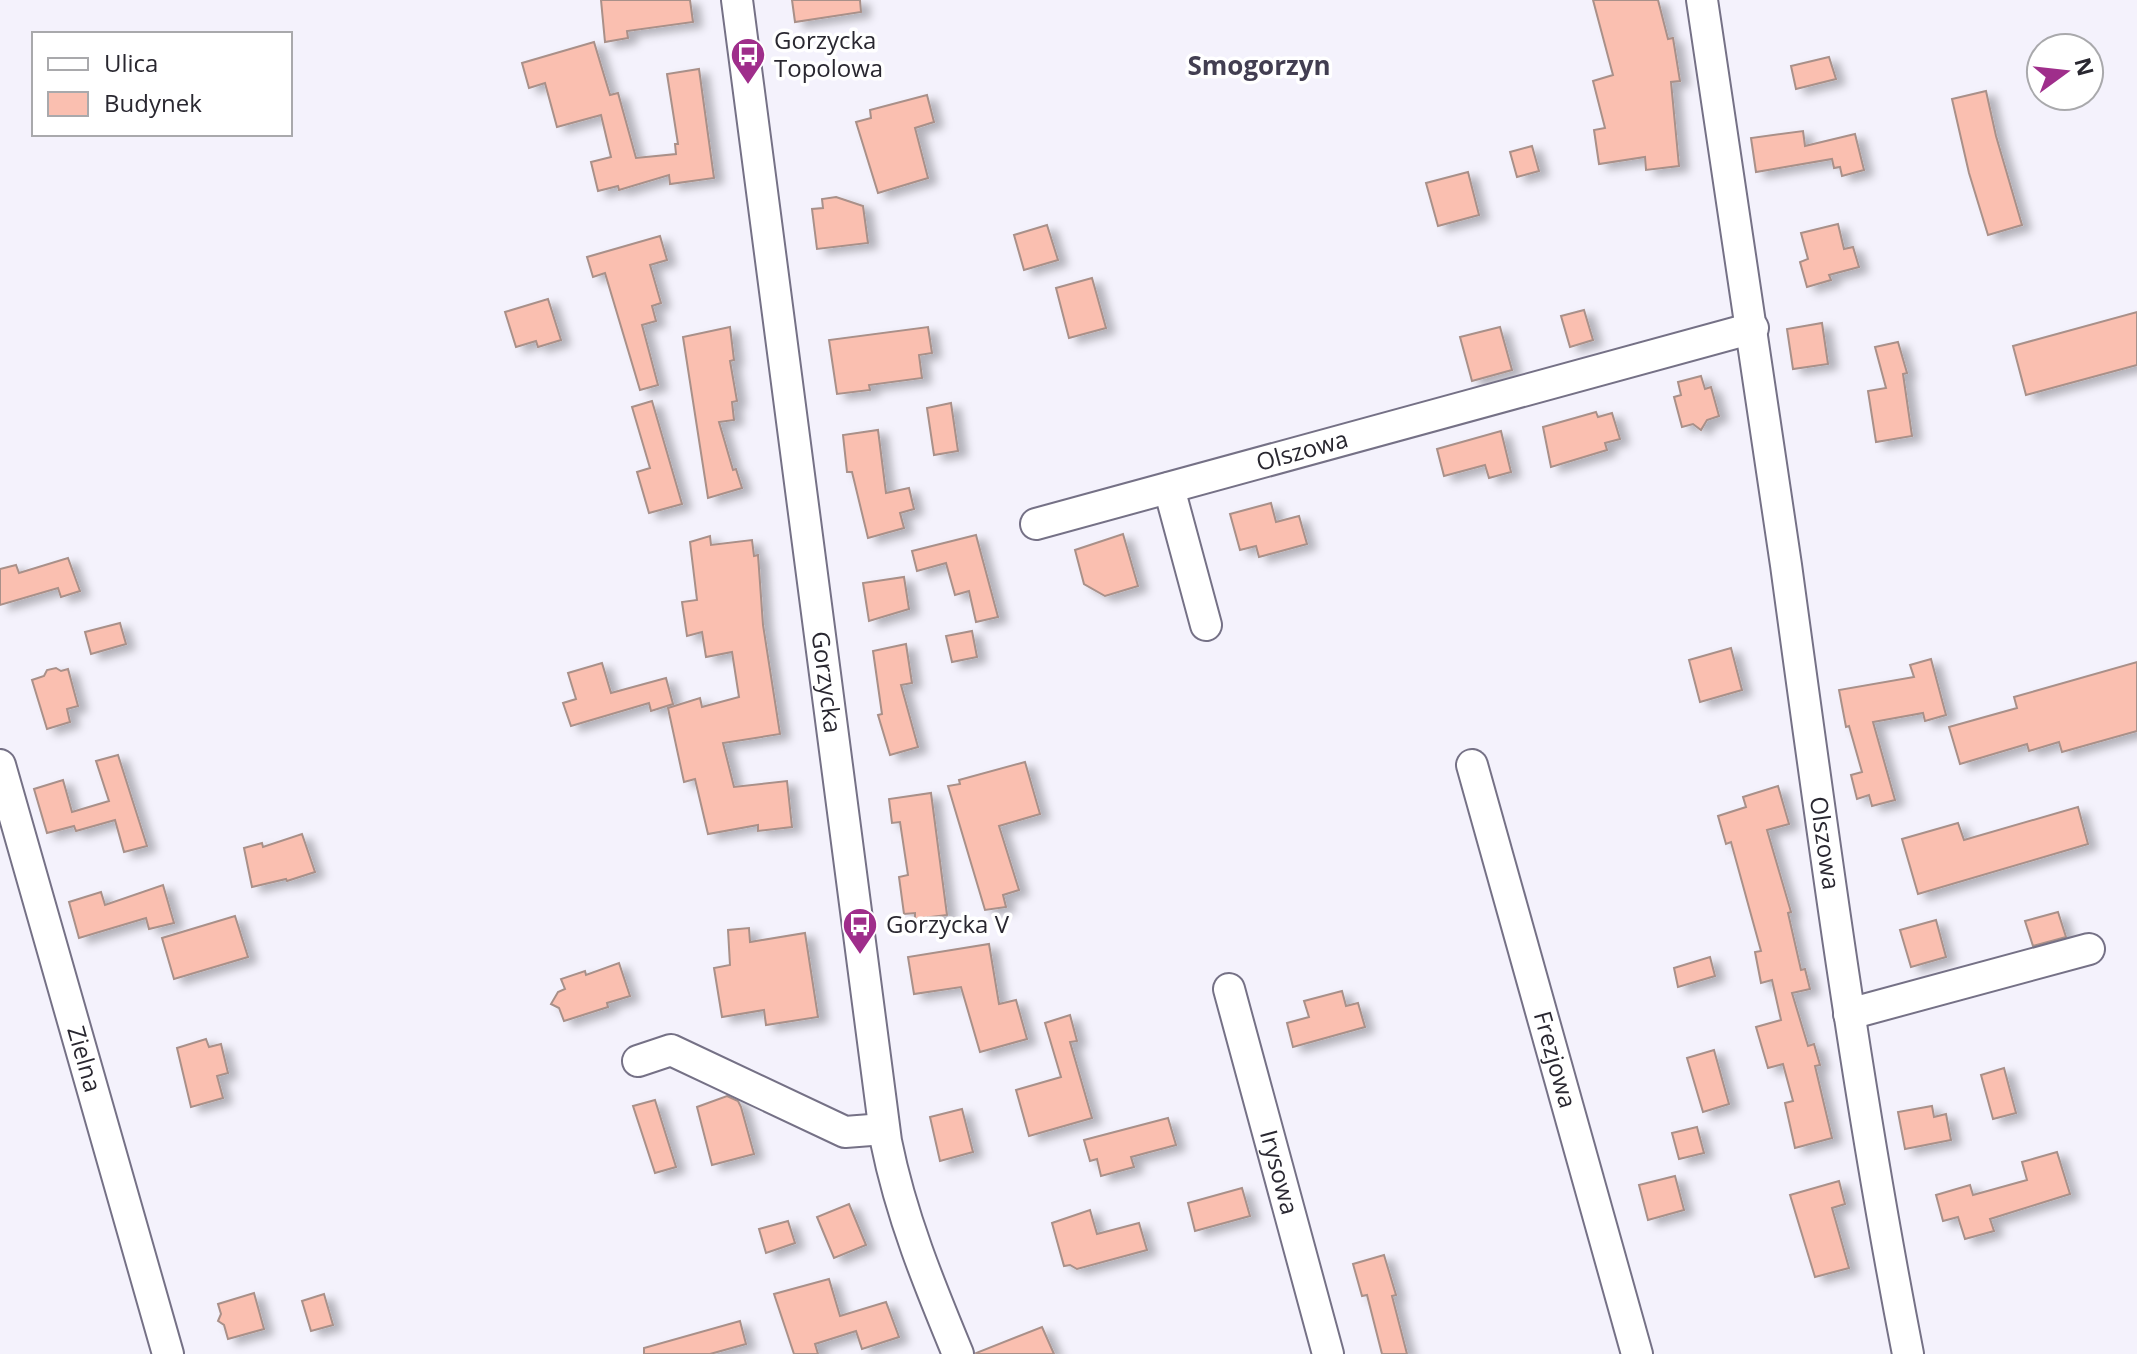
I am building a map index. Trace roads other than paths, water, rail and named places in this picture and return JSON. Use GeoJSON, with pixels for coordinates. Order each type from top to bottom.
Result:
{"type":"FeatureCollection","features":[{"type":"Feature","properties":{"kind":"street","name":"Gorzycka"},"geometry":{"type":"LineString","coordinates":[[737,0],[884,1129],[901,1208],[958,1354]]}},
{"type":"Feature","properties":{"kind":"street","name":"Olszowa"},"geometry":{"type":"LineString","coordinates":[[1702,0],[1753,328],[1849,1014],[1908,1354]]}},
{"type":"Feature","properties":{"kind":"street","name":"Olszowa"},"geometry":{"type":"LineString","coordinates":[[1036,524],[1753,328]]}},
{"type":"Feature","properties":{"kind":"street"},"geometry":{"type":"LineString","coordinates":[[1169,488],[1206,625]]}},
{"type":"Feature","properties":{"kind":"street","name":"Zielna"},"geometry":{"type":"LineString","coordinates":[[0,765],[168,1354]]}},
{"type":"Feature","properties":{"kind":"street","name":"Frezjowa"},"geometry":{"type":"LineString","coordinates":[[1472,765],[1637,1354]]}},
{"type":"Feature","properties":{"kind":"street"},"geometry":{"type":"LineString","coordinates":[[1849,1014],[2089,949]]}},
{"type":"Feature","properties":{"kind":"street","name":"Irysowa"},"geometry":{"type":"LineString","coordinates":[[1229,989],[1328,1354]]}},
{"type":"Feature","properties":{"kind":"street"},"geometry":{"type":"LineString","coordinates":[[638,1061],[671,1050],[845,1132],[884,1129]]}},
{"type":"Feature","properties":{"kind":"place","name":"Gorzycka Topolowa"},"geometry":{"type":"Point","coordinates":[748,86]}},
{"type":"Feature","properties":{"kind":"place","name":"Gorzycka V"},"geometry":{"type":"Point","coordinates":[860,956]}},
{"type":"Feature","properties":{"kind":"district","name":"Smogorzyn"},"geometry":{"type":"Point","coordinates":[1259,66]}}]}
